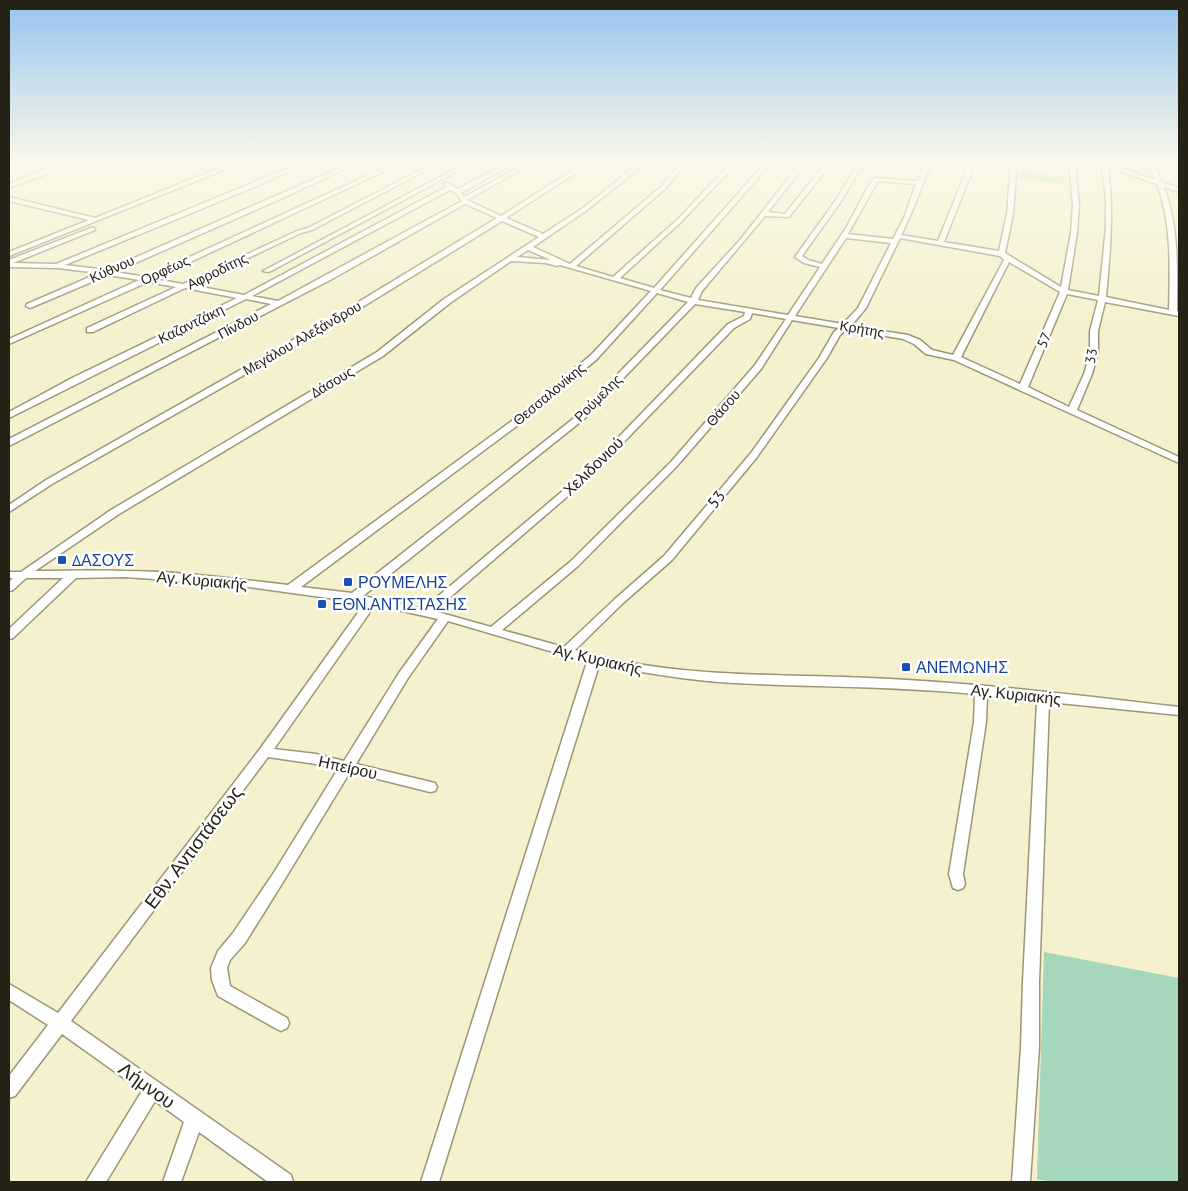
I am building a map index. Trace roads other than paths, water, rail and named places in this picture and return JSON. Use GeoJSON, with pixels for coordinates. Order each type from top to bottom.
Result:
{"type":"FeatureCollection","features":[{"type":"Feature","properties":{"kind":"street"},"geometry":{"type":"LineString","coordinates":[[83,217],[93,219]]}},
{"type":"Feature","properties":{"kind":"street"},"geometry":{"type":"LineString","coordinates":[[9,254],[99,217]]}},
{"type":"Feature","properties":{"kind":"street"},"geometry":{"type":"LineString","coordinates":[[58,266],[178,217]]}},
{"type":"Feature","properties":{"kind":"street","name":"Κύθνου"},"geometry":{"type":"LineString","coordinates":[[30,306],[235,217]]}},
{"type":"Feature","properties":{"kind":"street","name":"Ορφέως"},"geometry":{"type":"LineString","coordinates":[[9,342],[285,217]]}},
{"type":"Feature","properties":{"kind":"street","name":"Αφροδίτης"},"geometry":{"type":"LineString","coordinates":[[90,330],[334,217]]}},
{"type":"Feature","properties":{"kind":"street"},"geometry":{"type":"LineString","coordinates":[[267,271],[370,217]]}},
{"type":"Feature","properties":{"kind":"street","name":"Καζαντζάκη"},"geometry":{"type":"LineString","coordinates":[[9,415],[69,383],[245,297],[397,217]]}},
{"type":"Feature","properties":{"kind":"street","name":"Πίνδου"},"geometry":{"type":"LineString","coordinates":[[9,443],[346,268],[437,217]]}},
{"type":"Feature","properties":{"kind":"street"},"geometry":{"type":"LineString","coordinates":[[495,217],[544,237]]}},
{"type":"Feature","properties":{"kind":"street","name":"Μεγάλου Αλεξάνδρου"},"geometry":{"type":"LineString","coordinates":[[9,509],[49,482],[340,317],[504,217]]}},
{"type":"Feature","properties":{"kind":"street","name":"Δάσους"},"geometry":{"type":"LineString","coordinates":[[9,588],[23,575],[115,512],[380,354],[447,302],[573,217]]}},
{"type":"Feature","properties":{"kind":"street"},"geometry":{"type":"LineString","coordinates":[[509,260],[546,261],[571,267],[630,217]]}},
{"type":"Feature","properties":{"kind":"street"},"geometry":{"type":"LineString","coordinates":[[616,278],[683,217]]}},
{"type":"Feature","properties":{"kind":"street","name":"Θεσσαλονίκης"},"geometry":{"type":"LineString","coordinates":[[292,588],[523,417],[594,357],[720,217]]}},
{"type":"Feature","properties":{"kind":"street","name":"Ρούμελης"},"geometry":{"type":"LineString","coordinates":[[354,597],[581,417],[694,301],[699,290],[761,217]]}},
{"type":"Feature","properties":{"kind":"street"},"geometry":{"type":"LineString","coordinates":[[824,266],[806,262],[798,257],[829,217]]}},
{"type":"Feature","properties":{"kind":"street","name":"Θάσου"},"geometry":{"type":"LineString","coordinates":[[494,630],[574,564],[674,464],[758,367],[792,318],[854,217]]}},
{"type":"Feature","properties":{"kind":"street","name":"53"},"geometry":{"type":"LineString","coordinates":[[566,652],[619,601],[668,558],[776,426],[844,326],[855,318],[862,308],[907,217]]}},
{"type":"Feature","properties":{"kind":"street"},"geometry":{"type":"LineString","coordinates":[[940,244],[951,217]]}},
{"type":"Feature","properties":{"kind":"street"},"geometry":{"type":"LineString","coordinates":[[956,358],[1007,260],[1004,255],[1003,242],[1009,217]]}},
{"type":"Feature","properties":{"kind":"street","name":"57"},"geometry":{"type":"LineString","coordinates":[[1023,388],[1063,298],[1075,217]]}},
{"type":"Feature","properties":{"kind":"street","name":"33"},"geometry":{"type":"LineString","coordinates":[[1072,411],[1088,374],[1094,353],[1094,331],[1102,300],[1110,217]]}},
{"type":"Feature","properties":{"kind":"street"},"geometry":{"type":"LineString","coordinates":[[844,236],[896,238],[1004,255],[1064,291],[1176,314],[1176,256],[1169,217]]}},
{"type":"Feature","properties":{"kind":"street"},"geometry":{"type":"LineString","coordinates":[[9,264],[93,229]]}},
{"type":"Feature","properties":{"kind":"street","name":"Κρήτης"},"geometry":{"type":"LineString","coordinates":[[527,247],[571,267],[694,301],[905,337],[917,342],[920,348],[956,358],[1179,460]]}},
{"type":"Feature","properties":{"kind":"street"},"geometry":{"type":"LineString","coordinates":[[9,248],[19,250]]}},
{"type":"Feature","properties":{"kind":"street"},"geometry":{"type":"LineString","coordinates":[[9,264],[58,266],[147,278],[278,303]]}},
{"type":"Feature","properties":{"kind":"street","name":"Χελιδονιού"},"geometry":{"type":"LineString","coordinates":[[426,612],[587,475],[730,326],[747,317],[750,310]]}},
{"type":"Feature","properties":{"kind":"street"},"geometry":{"type":"LineString","coordinates":[[9,635],[75,573]]}},
{"type":"Feature","properties":{"kind":"street","name":"Αγ. Κυριακής"},"geometry":{"type":"LineString","coordinates":[[9,575],[126,574],[226,581],[354,597],[445,616],[594,660],[646,670],[734,678],[889,683],[981,690],[1179,711]]}},
{"type":"Feature","properties":{"kind":"street","name":"Εθν. Αντιστάσεως"},"geometry":{"type":"LineString","coordinates":[[9,1090],[265,752],[372,601]]}},
{"type":"Feature","properties":{"kind":"street"},"geometry":{"type":"LineString","coordinates":[[281,1023],[224,991],[220,980],[219,968],[224,956],[254,915],[404,676],[445,616]]}},
{"type":"Feature","properties":{"kind":"street"},"geometry":{"type":"LineString","coordinates":[[430,1182],[594,660]]}},
{"type":"Feature","properties":{"kind":"street"},"geometry":{"type":"LineString","coordinates":[[958,884],[956,874],[980,722],[981,690]]}},
{"type":"Feature","properties":{"kind":"street"},"geometry":{"type":"LineString","coordinates":[[1021,1182],[1030,1048],[1043,698]]}},
{"type":"Feature","properties":{"kind":"street","name":"Ηπείρου"},"geometry":{"type":"LineString","coordinates":[[265,752],[316,759],[430,786]]}},
{"type":"Feature","properties":{"kind":"street","name":"Λήμνου"},"geometry":{"type":"LineString","coordinates":[[9,991],[60,1023],[284,1182]]}},
{"type":"Feature","properties":{"kind":"street"},"geometry":{"type":"LineString","coordinates":[[95,1182],[154,1090]]}},
{"type":"Feature","properties":{"kind":"street"},"geometry":{"type":"LineString","coordinates":[[172,1182],[194,1119]]}},
{"type":"Feature","properties":{"kind":"place","name":"ΔΑΣΟΥΣ"},"geometry":{"type":"Point","coordinates":[62,560]}},
{"type":"Feature","properties":{"kind":"place","name":"ΡΟΥΜΕΛΗΣ"},"geometry":{"type":"Point","coordinates":[348,582]}},
{"type":"Feature","properties":{"kind":"place","name":"ΕΘΝ.ΑΝΤΙΣΤΑΣΗΣ"},"geometry":{"type":"Point","coordinates":[322,604]}},
{"type":"Feature","properties":{"kind":"place","name":"ΑΝΕΜΩΝΗΣ"},"geometry":{"type":"Point","coordinates":[906,667]}}]}
